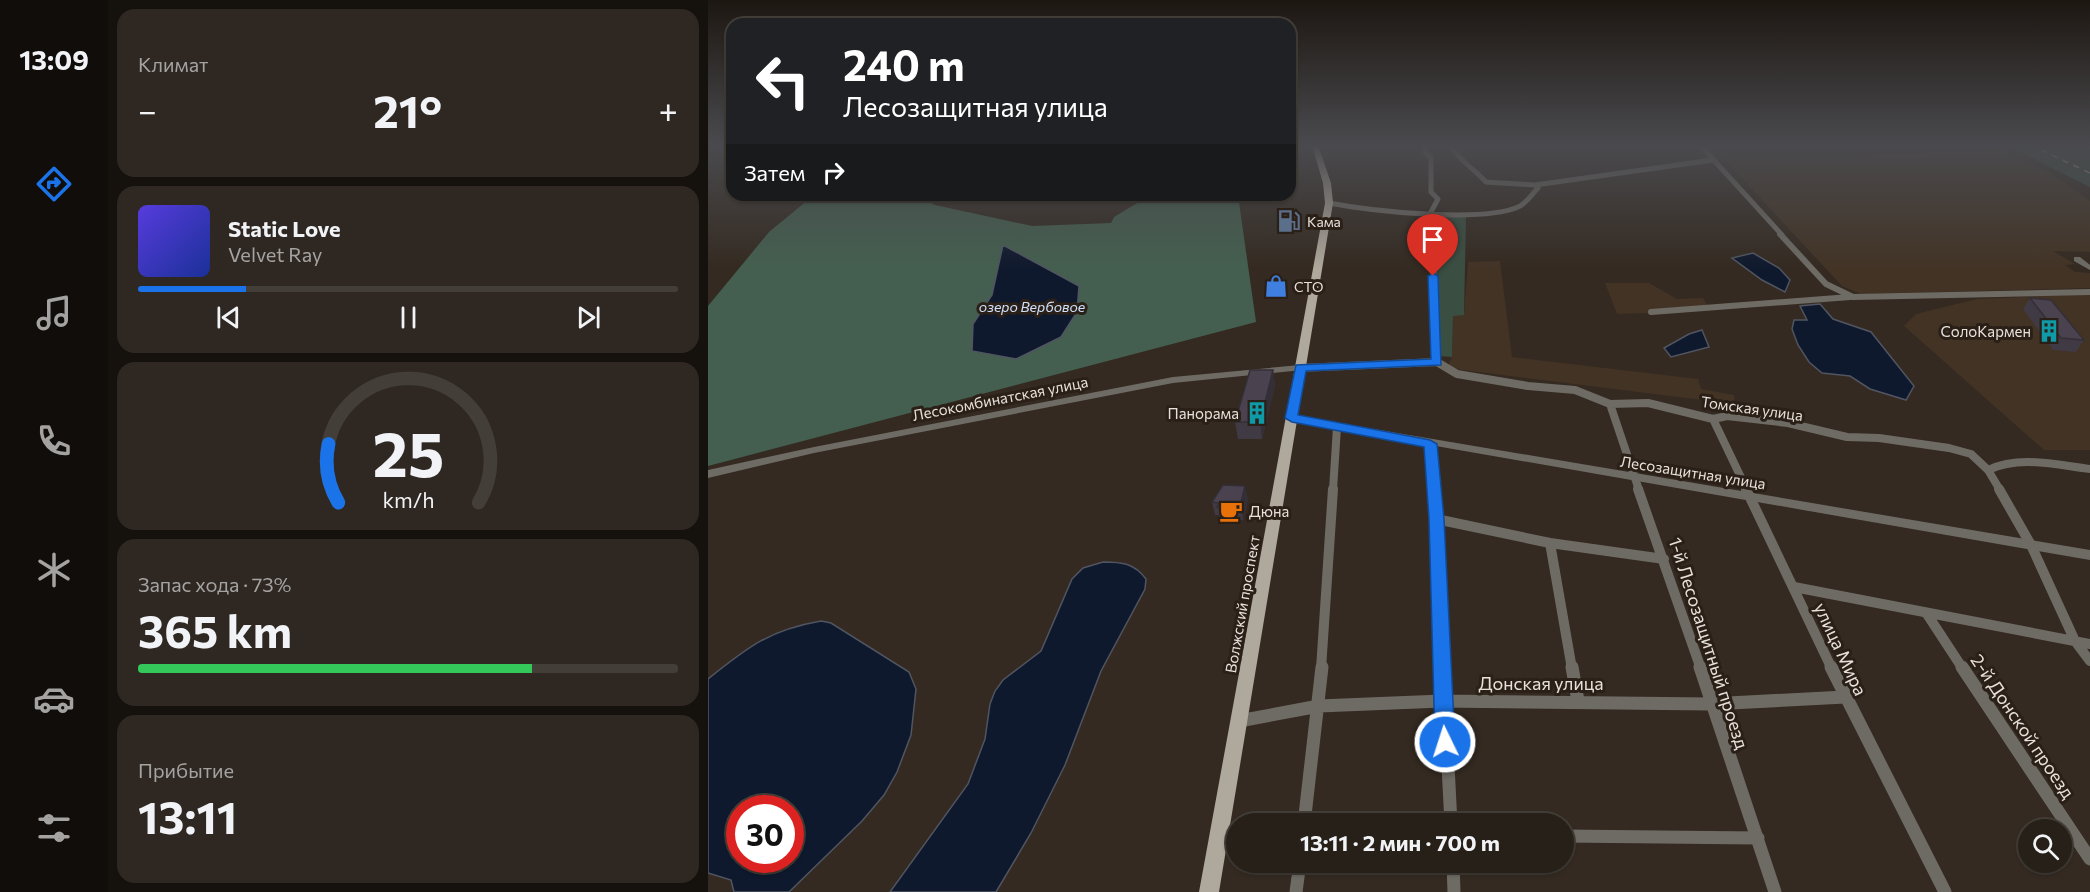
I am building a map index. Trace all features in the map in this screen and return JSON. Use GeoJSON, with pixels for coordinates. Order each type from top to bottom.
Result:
{"type":"FeatureCollection","features":[{"type":"Feature","properties":{"kind":"main road","name":"Волжский проспект"},"geometry":{"type":"LineString","coordinates":[[1209,892],[1329,203],[1327,187]]}},
{"type":"Feature","properties":{"kind":"street"},"geometry":{"type":"LineString","coordinates":[[1431,187],[1431,192],[1438,199],[1436,207],[1431,212],[1437,362]]}},
{"type":"Feature","properties":{"kind":"street"},"geometry":{"type":"LineString","coordinates":[[1329,203],[1365,210],[1482,215],[1514,210],[1535,193],[1537,187]]}},
{"type":"Feature","properties":{"kind":"street"},"geometry":{"type":"LineString","coordinates":[[1737,187],[1826,285],[1853,297]]}},
{"type":"Feature","properties":{"kind":"street"},"geometry":{"type":"LineString","coordinates":[[2077,259],[2090,268]]}},
{"type":"Feature","properties":{"kind":"street"},"geometry":{"type":"LineString","coordinates":[[1651,312],[1853,297],[2090,292]]}},
{"type":"Feature","properties":{"kind":"street","name":"Томская улица"},"geometry":{"type":"LineString","coordinates":[[1300,368],[1437,362],[1464,375],[1528,386],[1575,390],[1610,404],[1648,403],[1713,419],[1727,416],[1788,423],[1847,437],[1879,438],[1948,448],[1971,454],[1988,470]]}},
{"type":"Feature","properties":{"kind":"street","name":"Лесокомбинатская улица"},"geometry":{"type":"LineString","coordinates":[[708,474],[814,450],[1173,380],[1300,368]]}},
{"type":"Feature","properties":{"kind":"street","name":"1-й Лесозащитный проезд"},"geometry":{"type":"LineString","coordinates":[[1610,404],[1618,434],[1664,559],[1710,704],[1775,892]]}},
{"type":"Feature","properties":{"kind":"street","name":"Лесозащитная улица"},"geometry":{"type":"LineString","coordinates":[[1292,418],[1430,444],[2090,555]]}},
{"type":"Feature","properties":{"kind":"street","name":"улица Мира"},"geometry":{"type":"LineString","coordinates":[[1713,419],[1845,697],[1945,892]]}},
{"type":"Feature","properties":{"kind":"street"},"geometry":{"type":"LineString","coordinates":[[1305,813],[1319,705],[1337,427]]}},
{"type":"Feature","properties":{"kind":"street"},"geometry":{"type":"LineString","coordinates":[[1430,444],[1436,519],[1442,701],[1450,813]]}},
{"type":"Feature","properties":{"kind":"street"},"geometry":{"type":"LineString","coordinates":[[2090,469],[2012,462],[1999,463],[1988,470],[2031,545],[2074,641],[2090,661]]}},
{"type":"Feature","properties":{"kind":"street"},"geometry":{"type":"LineString","coordinates":[[1436,519],[1550,543],[1664,559]]}},
{"type":"Feature","properties":{"kind":"street"},"geometry":{"type":"LineString","coordinates":[[1550,543],[1578,701]]}},
{"type":"Feature","properties":{"kind":"street"},"geometry":{"type":"LineString","coordinates":[[1794,587],[2090,644]]}},
{"type":"Feature","properties":{"kind":"street","name":"2-й Донской проезд"},"geometry":{"type":"LineString","coordinates":[[1926,614],[2090,858]]}},
{"type":"Feature","properties":{"kind":"street","name":"Донская улица"},"geometry":{"type":"LineString","coordinates":[[1238,721],[1319,705],[1442,701],[1710,704],[1845,697]]}},
{"type":"Feature","properties":{"kind":"street"},"geometry":{"type":"LineString","coordinates":[[1574,836],[1758,838]]}},
{"type":"Feature","properties":{"kind":"street"},"geometry":{"type":"LineString","coordinates":[[1296,892],[1299,873]]}},
{"type":"Feature","properties":{"kind":"street"},"geometry":{"type":"LineString","coordinates":[[1453,873],[1454,892]]}},
{"type":"Feature","properties":{"kind":"shaded area"},"geometry":{"type":"Polygon","coordinates":[[[1750,187],[2070,187],[2090,201],[2090,252],[2053,251],[2075,264],[2065,265],[2075,272],[2090,273],[2090,288],[1861,294],[1842,286],[1750,187]]]}},
{"type":"Feature","properties":{"kind":"shaded area"},"geometry":{"type":"Polygon","coordinates":[[[1500,261],[1512,357],[1698,379],[1701,389],[1734,395],[1734,404],[1447,368],[1452,357],[1453,315],[1464,315],[1468,262],[1500,261]]]}},
{"type":"Feature","properties":{"kind":"shaded area"},"geometry":{"type":"Polygon","coordinates":[[[1605,283],[1649,283],[1677,299],[1703,298],[1711,311],[1617,314],[1605,283]]]}},
{"type":"Feature","properties":{"kind":"shaded area"},"geometry":{"type":"Polygon","coordinates":[[[2090,294],[2090,450],[2044,450],[1904,326],[1916,314],[1977,299],[2090,294]]]}},
{"type":"Feature","properties":{"kind":"green space"},"geometry":{"type":"Polygon","coordinates":[[[807,201],[927,201],[935,205],[1032,226],[1111,223],[1114,217],[1139,201],[1239,201],[1256,322],[708,466],[708,306],[769,232],[807,201]]]}},
{"type":"Feature","properties":{"kind":"green space"},"geometry":{"type":"Polygon","coordinates":[[[1426,216],[1466,217],[1464,315],[1453,316],[1452,357],[1439,356],[1426,216]]]}},
{"type":"Feature","properties":{"kind":"water","name":"озеро Вербовое"},"geometry":{"type":"Polygon","coordinates":[[[1003,245],[1079,286],[1077,312],[1061,337],[1016,359],[972,351],[973,324],[992,295],[1003,245]]]}},
{"type":"Feature","properties":{"kind":"water"},"geometry":{"type":"Polygon","coordinates":[[[1753,253],[1779,268],[1790,280],[1785,292],[1762,280],[1732,258],[1753,253]]]}},
{"type":"Feature","properties":{"kind":"water"},"geometry":{"type":"Polygon","coordinates":[[[1820,304],[1833,319],[1871,332],[1914,386],[1906,400],[1870,389],[1850,376],[1822,373],[1809,362],[1798,345],[1792,329],[1794,320],[1807,320],[1800,306],[1820,304]]]}},
{"type":"Feature","properties":{"kind":"water"},"geometry":{"type":"Polygon","coordinates":[[[1702,330],[1709,347],[1671,357],[1664,348],[1689,334],[1702,330]]]}},
{"type":"Feature","properties":{"kind":"water"},"geometry":{"type":"Polygon","coordinates":[[[1103,562],[1122,563],[1137,570],[1146,579],[1145,589],[1101,671],[1065,765],[1031,833],[996,892],[890,892],[968,784],[985,739],[990,704],[995,691],[1003,680],[1041,651],[1072,579],[1083,568],[1103,562]]]}},
{"type":"Feature","properties":{"kind":"water"},"geometry":{"type":"Polygon","coordinates":[[[821,621],[831,623],[909,672],[916,689],[911,735],[897,772],[884,795],[862,821],[789,892],[734,892],[731,880],[708,873],[708,679],[760,641],[787,629],[821,621]]]}},
{"type":"Feature","properties":{"kind":"building"},"geometry":{"type":"Polygon","coordinates":[[[2030,298],[2051,300],[2084,340],[2061,338],[2030,298]]]}},
{"type":"Feature","properties":{"kind":"building"},"geometry":{"type":"Polygon","coordinates":[[[1250,370],[1273,370],[1260,422],[1235,422],[1250,370]]]}},
{"type":"Feature","properties":{"kind":"building"},"geometry":{"type":"Polygon","coordinates":[[[1223,485],[1245,486],[1240,506],[1217,507],[1219,503],[1212,502],[1223,485]]]}},
{"type":"Feature","properties":{"kind":"place","name":"Кама"},"geometry":{"type":"Point","coordinates":[1289,221]}},
{"type":"Feature","properties":{"kind":"place","name":"СТО"},"geometry":{"type":"Point","coordinates":[1276,286]}},
{"type":"Feature","properties":{"kind":"place","name":"СолоКармен"},"geometry":{"type":"Point","coordinates":[2049,331]}},
{"type":"Feature","properties":{"kind":"place","name":"Панорама"},"geometry":{"type":"Point","coordinates":[1257,413]}},
{"type":"Feature","properties":{"kind":"place","name":"Дюна"},"geometry":{"type":"Point","coordinates":[1231,511]}},
{"type":"Feature","properties":{"kind":"route"},"geometry":{"type":"LineString","coordinates":[[1433,276],[1437,362],[1392,365],[1323,365],[1300,368],[1292,418],[1430,444],[1436,519],[1445,742]]}}]}
